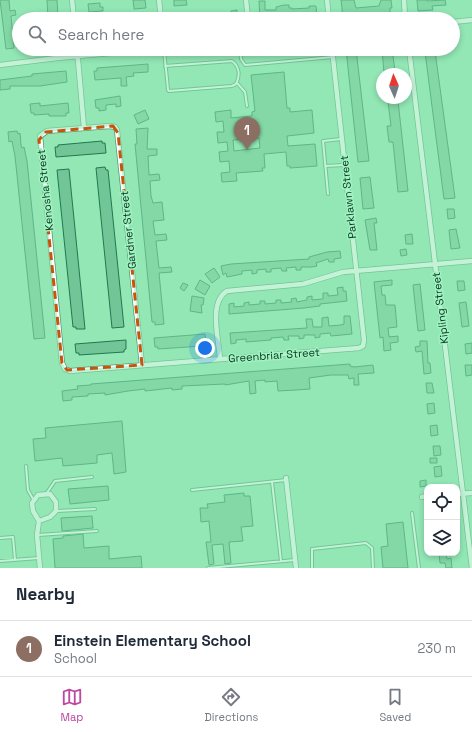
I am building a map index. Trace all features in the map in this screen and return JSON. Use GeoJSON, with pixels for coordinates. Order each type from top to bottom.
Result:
{"type":"FeatureCollection","features":[{"type":"Feature","properties":{"kind":"street"},"geometry":{"type":"LineString","coordinates":[[72,0],[73,12]]}},
{"type":"Feature","properties":{"kind":"street"},"geometry":{"type":"LineString","coordinates":[[159,0],[160,12]]}},
{"type":"Feature","properties":{"kind":"street"},"geometry":{"type":"LineString","coordinates":[[246,0],[247,12]]}},
{"type":"Feature","properties":{"kind":"street"},"geometry":{"type":"LineString","coordinates":[[327,0],[328,12]]}},
{"type":"Feature","properties":{"kind":"street"},"geometry":{"type":"LineString","coordinates":[[404,0],[405,12]]}},
{"type":"Feature","properties":{"kind":"street"},"geometry":{"type":"LineString","coordinates":[[460,21],[472,20]]}},
{"type":"Feature","properties":{"kind":"street"},"geometry":{"type":"LineString","coordinates":[[0,65],[78,56],[84,128]]}},
{"type":"Feature","properties":{"kind":"street","name":"Kipling Street"},"geometry":{"type":"LineString","coordinates":[[410,56],[472,568]]}},
{"type":"Feature","properties":{"kind":"street","name":"Parklawn Street"},"geometry":{"type":"LineString","coordinates":[[333,57],[357,270],[364,340],[363,346]]}},
{"type":"Feature","properties":{"kind":"street","name":"Gardner Street"},"geometry":{"type":"LineString","coordinates":[[84,128],[110,126],[115,127],[117,130],[142,365]]}},
{"type":"Feature","properties":{"kind":"street","name":"Kenosha Street"},"geometry":{"type":"LineString","coordinates":[[66,369],[62,363],[39,140],[41,134],[46,132],[84,128]]}},
{"type":"Feature","properties":{"kind":"street"},"geometry":{"type":"LineString","coordinates":[[220,359],[216,306],[224,293],[234,289],[303,284],[337,273],[357,270],[472,261]]}},
{"type":"Feature","properties":{"kind":"street","name":"Greenbriar Street"},"geometry":{"type":"LineString","coordinates":[[66,369],[70,371],[360,348],[363,346]]}},
{"type":"Feature","properties":{"kind":"street"},"geometry":{"type":"LineString","coordinates":[[286,479],[296,568]]}},
{"type":"Feature","properties":{"kind":"street"},"geometry":{"type":"LineString","coordinates":[[463,494],[472,493]]}},
{"type":"Feature","properties":{"kind":"street"},"geometry":{"type":"LineString","coordinates":[[38,521],[50,517],[56,511],[56,502],[52,496],[46,494],[38,495],[33,499],[33,511],[38,521],[37,535],[40,568]]}},
{"type":"Feature","properties":{"kind":"lane"},"geometry":{"type":"LineString","coordinates":[[165,56],[167,81],[169,91],[232,86],[237,83],[239,74],[237,66],[232,61],[166,66]]}},
{"type":"Feature","properties":{"kind":"lane"},"geometry":{"type":"LineString","coordinates":[[241,56],[245,65],[333,57]]}},
{"type":"Feature","properties":{"kind":"lane"},"geometry":{"type":"LineString","coordinates":[[237,83],[245,92],[247,106]]}},
{"type":"Feature","properties":{"kind":"lane"},"geometry":{"type":"LineString","coordinates":[[328,194],[323,141],[342,139]]}},
{"type":"Feature","properties":{"kind":"lane"},"geometry":{"type":"LineString","coordinates":[[325,166],[345,164]]}},
{"type":"Feature","properties":{"kind":"lane"},"geometry":{"type":"LineString","coordinates":[[26,466],[28,490],[33,499]]}},
{"type":"Feature","properties":{"kind":"lane"},"geometry":{"type":"LineString","coordinates":[[46,494],[55,481],[92,478]]}},
{"type":"Feature","properties":{"kind":"lane"},"geometry":{"type":"LineString","coordinates":[[192,490],[272,482],[286,479]]}},
{"type":"Feature","properties":{"kind":"lane"},"geometry":{"type":"LineString","coordinates":[[272,482],[281,561]]}},
{"type":"Feature","properties":{"kind":"lane"},"geometry":{"type":"LineString","coordinates":[[56,511],[94,509]]}},
{"type":"Feature","properties":{"kind":"lane"},"geometry":{"type":"LineString","coordinates":[[412,513],[418,568]]}},
{"type":"Feature","properties":{"kind":"lane"},"geometry":{"type":"LineString","coordinates":[[37,535],[97,532]]}},
{"type":"Feature","properties":{"kind":"lane"},"geometry":{"type":"LineString","coordinates":[[0,538],[13,537],[15,560]]}},
{"type":"Feature","properties":{"kind":"lane"},"geometry":{"type":"LineString","coordinates":[[312,568],[312,549],[366,543],[372,548],[373,568]]}},
{"type":"Feature","properties":{"kind":"lane"},"geometry":{"type":"LineString","coordinates":[[0,561],[39,558]]}},
{"type":"Feature","properties":{"kind":"lane"},"geometry":{"type":"LineString","coordinates":[[208,568],[295,560]]}},
{"type":"Feature","properties":{"kind":"highlighted area"},"geometry":{"type":"Polygon","coordinates":[[[113,126],[118,133],[142,365],[67,370],[62,363],[39,140],[46,132],[113,126]]]}},
{"type":"Feature","properties":{"kind":"building"},"geometry":{"type":"Polygon","coordinates":[[[0,0],[9,0],[10,11],[15,10],[15,12],[12,12],[11,16],[12,48],[6,49],[0,0]]]}},
{"type":"Feature","properties":{"kind":"building"},"geometry":{"type":"Polygon","coordinates":[[[47,0],[57,0],[58,12],[48,12],[47,0]]]}},
{"type":"Feature","properties":{"kind":"building"},"geometry":{"type":"Polygon","coordinates":[[[133,0],[145,0],[146,8],[134,9],[133,0]]]}},
{"type":"Feature","properties":{"kind":"building"},"geometry":{"type":"Polygon","coordinates":[[[174,0],[186,0],[187,5],[174,6],[174,0]]]}},
{"type":"Feature","properties":{"kind":"building"},"geometry":{"type":"Polygon","coordinates":[[[341,0],[354,0],[356,8],[379,6],[381,0],[391,0],[392,8],[390,8],[390,12],[342,12],[341,0]]]}},
{"type":"Feature","properties":{"kind":"building"},"geometry":{"type":"Polygon","coordinates":[[[417,0],[445,0],[446,5],[432,6],[433,10],[418,11],[417,0]]]}},
{"type":"Feature","properties":{"kind":"building"},"geometry":{"type":"Polygon","coordinates":[[[259,1],[265,1],[265,10],[276,10],[276,7],[284,5],[289,5],[289,8],[292,9],[316,6],[316,12],[260,12],[259,1]]]}},
{"type":"Feature","properties":{"kind":"building"},"geometry":{"type":"Polygon","coordinates":[[[100,3],[100,7],[103,7],[103,11],[89,12],[88,4],[100,3]]]}},
{"type":"Feature","properties":{"kind":"building"},"geometry":{"type":"Polygon","coordinates":[[[347,56],[357,56],[369,161],[358,162],[347,56]]]}},
{"type":"Feature","properties":{"kind":"building"},"geometry":{"type":"Polygon","coordinates":[[[383,56],[393,56],[395,68],[384,68],[383,56]]]}},
{"type":"Feature","properties":{"kind":"building"},"geometry":{"type":"Polygon","coordinates":[[[426,56],[436,56],[455,198],[444,199],[426,56]]]}},
{"type":"Feature","properties":{"kind":"building"},"geometry":{"type":"Polygon","coordinates":[[[148,64],[148,72],[133,73],[134,76],[126,77],[127,86],[121,86],[121,78],[95,80],[94,71],[97,71],[97,68],[148,64]]]}},
{"type":"Feature","properties":{"kind":"building"},"geometry":{"type":"Polygon","coordinates":[[[66,71],[67,82],[40,86],[10,86],[10,89],[0,90],[0,80],[32,76],[32,74],[66,71]]]}},
{"type":"Feature","properties":{"kind":"building"},"geometry":{"type":"Polygon","coordinates":[[[284,72],[287,108],[290,108],[290,112],[312,110],[314,133],[287,136],[288,146],[315,144],[317,166],[290,168],[290,166],[287,166],[286,152],[264,154],[265,168],[262,168],[263,171],[236,173],[237,181],[222,182],[221,173],[230,172],[229,161],[220,162],[219,152],[228,151],[227,142],[218,143],[217,132],[224,132],[223,121],[216,122],[215,112],[231,110],[231,118],[252,116],[252,112],[255,111],[251,75],[284,72]],[[259,138],[233,140],[234,151],[260,148],[259,138]]]}},
{"type":"Feature","properties":{"kind":"building"},"geometry":{"type":"Polygon","coordinates":[[[120,96],[121,106],[116,107],[116,104],[106,105],[106,110],[99,111],[99,108],[96,108],[95,100],[120,96]]]}},
{"type":"Feature","properties":{"kind":"building"},"geometry":{"type":"Polygon","coordinates":[[[40,103],[40,106],[68,103],[69,113],[66,113],[66,116],[49,116],[49,114],[34,115],[34,113],[31,113],[30,104],[40,103]]]}},
{"type":"Feature","properties":{"kind":"building"},"geometry":{"type":"Polygon","coordinates":[[[388,104],[398,104],[408,191],[398,192],[393,142],[389,142],[387,126],[391,126],[388,104]]]}},
{"type":"Feature","properties":{"kind":"building"},"geometry":{"type":"Polygon","coordinates":[[[145,110],[149,119],[138,124],[134,115],[145,110]]]}},
{"type":"Feature","properties":{"kind":"building"},"geometry":{"type":"Polygon","coordinates":[[[148,128],[147,149],[157,149],[157,155],[148,156],[149,175],[159,174],[160,180],[150,181],[151,196],[153,203],[162,202],[164,220],[153,221],[155,235],[166,234],[167,240],[156,241],[159,268],[171,267],[172,272],[159,273],[164,324],[155,325],[155,322],[152,322],[135,144],[137,144],[136,129],[148,128]]]}},
{"type":"Feature","properties":{"kind":"building"},"geometry":{"type":"Polygon","coordinates":[[[17,131],[18,134],[20,133],[21,145],[22,148],[24,147],[27,161],[45,338],[34,339],[15,156],[12,141],[9,142],[8,132],[17,131]]]}},
{"type":"Feature","properties":{"kind":"building"},"geometry":{"type":"Polygon","coordinates":[[[102,141],[102,143],[105,143],[106,153],[56,157],[55,147],[58,147],[58,145],[102,141]]]}},
{"type":"Feature","properties":{"kind":"building"},"geometry":{"type":"Polygon","coordinates":[[[105,167],[106,170],[108,170],[124,327],[112,328],[96,168],[105,167]]]}},
{"type":"Feature","properties":{"kind":"building"},"geometry":{"type":"Polygon","coordinates":[[[69,169],[85,329],[76,329],[76,327],[73,327],[57,170],[69,169]]]}},
{"type":"Feature","properties":{"kind":"building"},"geometry":{"type":"Polygon","coordinates":[[[370,177],[374,208],[363,209],[360,178],[370,177]]]}},
{"type":"Feature","properties":{"kind":"building"},"geometry":{"type":"Polygon","coordinates":[[[447,209],[454,209],[455,218],[448,219],[447,209]]]}},
{"type":"Feature","properties":{"kind":"building"},"geometry":{"type":"Polygon","coordinates":[[[376,218],[377,223],[374,223],[377,250],[370,250],[365,220],[376,218]]]}},
{"type":"Feature","properties":{"kind":"building"},"geometry":{"type":"Polygon","coordinates":[[[456,229],[460,248],[451,249],[449,230],[456,229]]]}},
{"type":"Feature","properties":{"kind":"building"},"geometry":{"type":"Polygon","coordinates":[[[412,234],[413,244],[406,244],[405,235],[412,234]]]}},
{"type":"Feature","properties":{"kind":"building"},"geometry":{"type":"Polygon","coordinates":[[[406,249],[407,255],[401,256],[400,250],[406,249]]]}},
{"type":"Feature","properties":{"kind":"building"},"geometry":{"type":"Polygon","coordinates":[[[340,251],[341,258],[334,259],[334,262],[329,262],[328,259],[316,263],[317,266],[301,267],[301,270],[296,270],[296,267],[286,268],[287,271],[282,271],[281,268],[271,269],[271,272],[266,272],[266,269],[257,270],[257,273],[252,274],[252,270],[242,271],[242,274],[227,277],[226,273],[223,275],[221,266],[231,264],[309,259],[309,257],[327,252],[340,251]]]}},
{"type":"Feature","properties":{"kind":"building"},"geometry":{"type":"Polygon","coordinates":[[[214,268],[220,277],[212,283],[205,274],[214,268]]]}},
{"type":"Feature","properties":{"kind":"building"},"geometry":{"type":"Polygon","coordinates":[[[200,280],[210,286],[205,295],[195,289],[200,280]]]}},
{"type":"Feature","properties":{"kind":"building"},"geometry":{"type":"Polygon","coordinates":[[[392,280],[392,285],[381,286],[382,295],[385,295],[386,305],[395,305],[397,327],[388,328],[389,337],[398,336],[398,342],[390,343],[391,350],[384,351],[383,337],[380,338],[374,282],[392,280]]]}},
{"type":"Feature","properties":{"kind":"building"},"geometry":{"type":"Polygon","coordinates":[[[457,281],[464,281],[465,290],[458,291],[457,281]]]}},
{"type":"Feature","properties":{"kind":"building"},"geometry":{"type":"Polygon","coordinates":[[[183,283],[188,285],[184,291],[180,288],[183,283]]]}},
{"type":"Feature","properties":{"kind":"building"},"geometry":{"type":"Polygon","coordinates":[[[420,284],[425,330],[418,331],[413,285],[420,284]]]}},
{"type":"Feature","properties":{"kind":"building"},"geometry":{"type":"Polygon","coordinates":[[[343,287],[343,291],[346,291],[347,301],[320,304],[320,306],[304,308],[229,314],[229,304],[234,303],[234,307],[244,306],[244,303],[249,302],[249,305],[260,304],[260,301],[265,301],[265,304],[276,303],[276,300],[281,300],[281,303],[292,302],[291,299],[296,298],[297,302],[307,300],[307,297],[312,296],[312,300],[323,299],[323,293],[328,293],[328,296],[338,295],[337,288],[343,287]]]}},
{"type":"Feature","properties":{"kind":"building"},"geometry":{"type":"Polygon","coordinates":[[[192,296],[204,298],[203,305],[201,305],[202,313],[190,311],[192,296]]]}},
{"type":"Feature","properties":{"kind":"building"},"geometry":{"type":"Polygon","coordinates":[[[466,302],[469,326],[462,327],[459,303],[466,302]]]}},
{"type":"Feature","properties":{"kind":"building"},"geometry":{"type":"Polygon","coordinates":[[[344,316],[350,316],[352,334],[331,336],[330,333],[320,334],[320,337],[315,338],[315,335],[304,335],[304,338],[299,339],[299,336],[288,336],[289,340],[284,340],[283,337],[271,338],[271,340],[246,342],[246,339],[236,340],[236,343],[231,344],[230,333],[307,328],[306,319],[312,319],[313,327],[322,327],[322,318],[328,317],[329,326],[341,325],[344,324],[344,316]]]}},
{"type":"Feature","properties":{"kind":"building"},"geometry":{"type":"Polygon","coordinates":[[[205,334],[206,343],[203,343],[203,346],[158,349],[158,347],[155,347],[154,338],[205,334]]]}},
{"type":"Feature","properties":{"kind":"building"},"geometry":{"type":"Polygon","coordinates":[[[126,340],[126,349],[124,352],[79,355],[79,353],[76,353],[75,344],[126,340]]]}},
{"type":"Feature","properties":{"kind":"building"},"geometry":{"type":"Polygon","coordinates":[[[420,341],[427,341],[428,363],[430,363],[431,373],[424,374],[422,351],[416,352],[415,347],[420,346],[420,341]]]}},
{"type":"Feature","properties":{"kind":"building"},"geometry":{"type":"Polygon","coordinates":[[[472,343],[472,353],[466,354],[465,344],[472,343]]]}},
{"type":"Feature","properties":{"kind":"building"},"geometry":{"type":"Polygon","coordinates":[[[350,364],[350,366],[354,367],[373,365],[374,373],[358,374],[359,385],[354,385],[354,378],[349,379],[348,375],[331,375],[309,378],[310,389],[278,391],[277,381],[265,382],[265,380],[255,381],[256,393],[250,394],[249,381],[225,385],[182,386],[182,389],[172,390],[172,388],[145,391],[145,389],[105,395],[105,393],[88,394],[88,396],[72,397],[72,400],[63,401],[62,391],[78,389],[77,386],[91,384],[350,364]]]}},
{"type":"Feature","properties":{"kind":"building"},"geometry":{"type":"Polygon","coordinates":[[[465,365],[472,365],[472,375],[466,376],[465,365]]]}},
{"type":"Feature","properties":{"kind":"building"},"geometry":{"type":"Polygon","coordinates":[[[426,383],[432,383],[434,393],[427,393],[426,383]]]}},
{"type":"Feature","properties":{"kind":"building"},"geometry":{"type":"Polygon","coordinates":[[[434,403],[435,413],[428,414],[427,404],[434,403]]]}},
{"type":"Feature","properties":{"kind":"building"},"geometry":{"type":"Polygon","coordinates":[[[122,421],[126,472],[114,474],[112,453],[97,455],[97,463],[63,466],[62,458],[35,461],[33,439],[46,438],[45,428],[122,421]]]}},
{"type":"Feature","properties":{"kind":"building"},"geometry":{"type":"Polygon","coordinates":[[[437,425],[438,435],[431,436],[430,426],[437,425]]]}},
{"type":"Feature","properties":{"kind":"building"},"geometry":{"type":"Polygon","coordinates":[[[433,446],[440,446],[441,455],[434,456],[433,446]]]}},
{"type":"Feature","properties":{"kind":"building"},"geometry":{"type":"Polygon","coordinates":[[[430,458],[437,458],[437,463],[430,463],[430,458]]]}},
{"type":"Feature","properties":{"kind":"building"},"geometry":{"type":"Polygon","coordinates":[[[441,466],[442,476],[435,477],[434,467],[441,466]]]}},
{"type":"Feature","properties":{"kind":"building"},"geometry":{"type":"Polygon","coordinates":[[[426,480],[426,484],[420,487],[420,481],[426,480]]]}},
{"type":"Feature","properties":{"kind":"building"},"geometry":{"type":"Polygon","coordinates":[[[108,486],[109,500],[70,504],[68,489],[108,486]]]}},
{"type":"Feature","properties":{"kind":"building"},"geometry":{"type":"Polygon","coordinates":[[[244,493],[244,496],[250,496],[253,526],[241,527],[243,541],[229,542],[231,563],[225,564],[223,544],[212,545],[214,564],[209,565],[206,542],[211,542],[209,521],[201,522],[200,508],[208,508],[207,504],[225,502],[224,495],[244,493]]]}},
{"type":"Feature","properties":{"kind":"building"},"geometry":{"type":"Polygon","coordinates":[[[92,516],[93,528],[62,531],[61,518],[92,516]]]}},
{"type":"Feature","properties":{"kind":"building"},"geometry":{"type":"Polygon","coordinates":[[[403,522],[408,568],[383,568],[381,547],[388,546],[386,524],[403,522]]]}},
{"type":"Feature","properties":{"kind":"building"},"geometry":{"type":"Polygon","coordinates":[[[83,534],[84,548],[109,546],[109,559],[141,556],[142,568],[55,568],[53,539],[63,538],[63,536],[83,534]]]}},
{"type":"Feature","properties":{"kind":"building"},"geometry":{"type":"Polygon","coordinates":[[[439,556],[446,556],[447,559],[451,558],[452,568],[446,568],[445,563],[440,563],[439,556]]]}},
{"type":"Feature","properties":{"kind":"place","name":"Einstein Elementary School"},"geometry":{"type":"Point","coordinates":[247,150]}}]}
